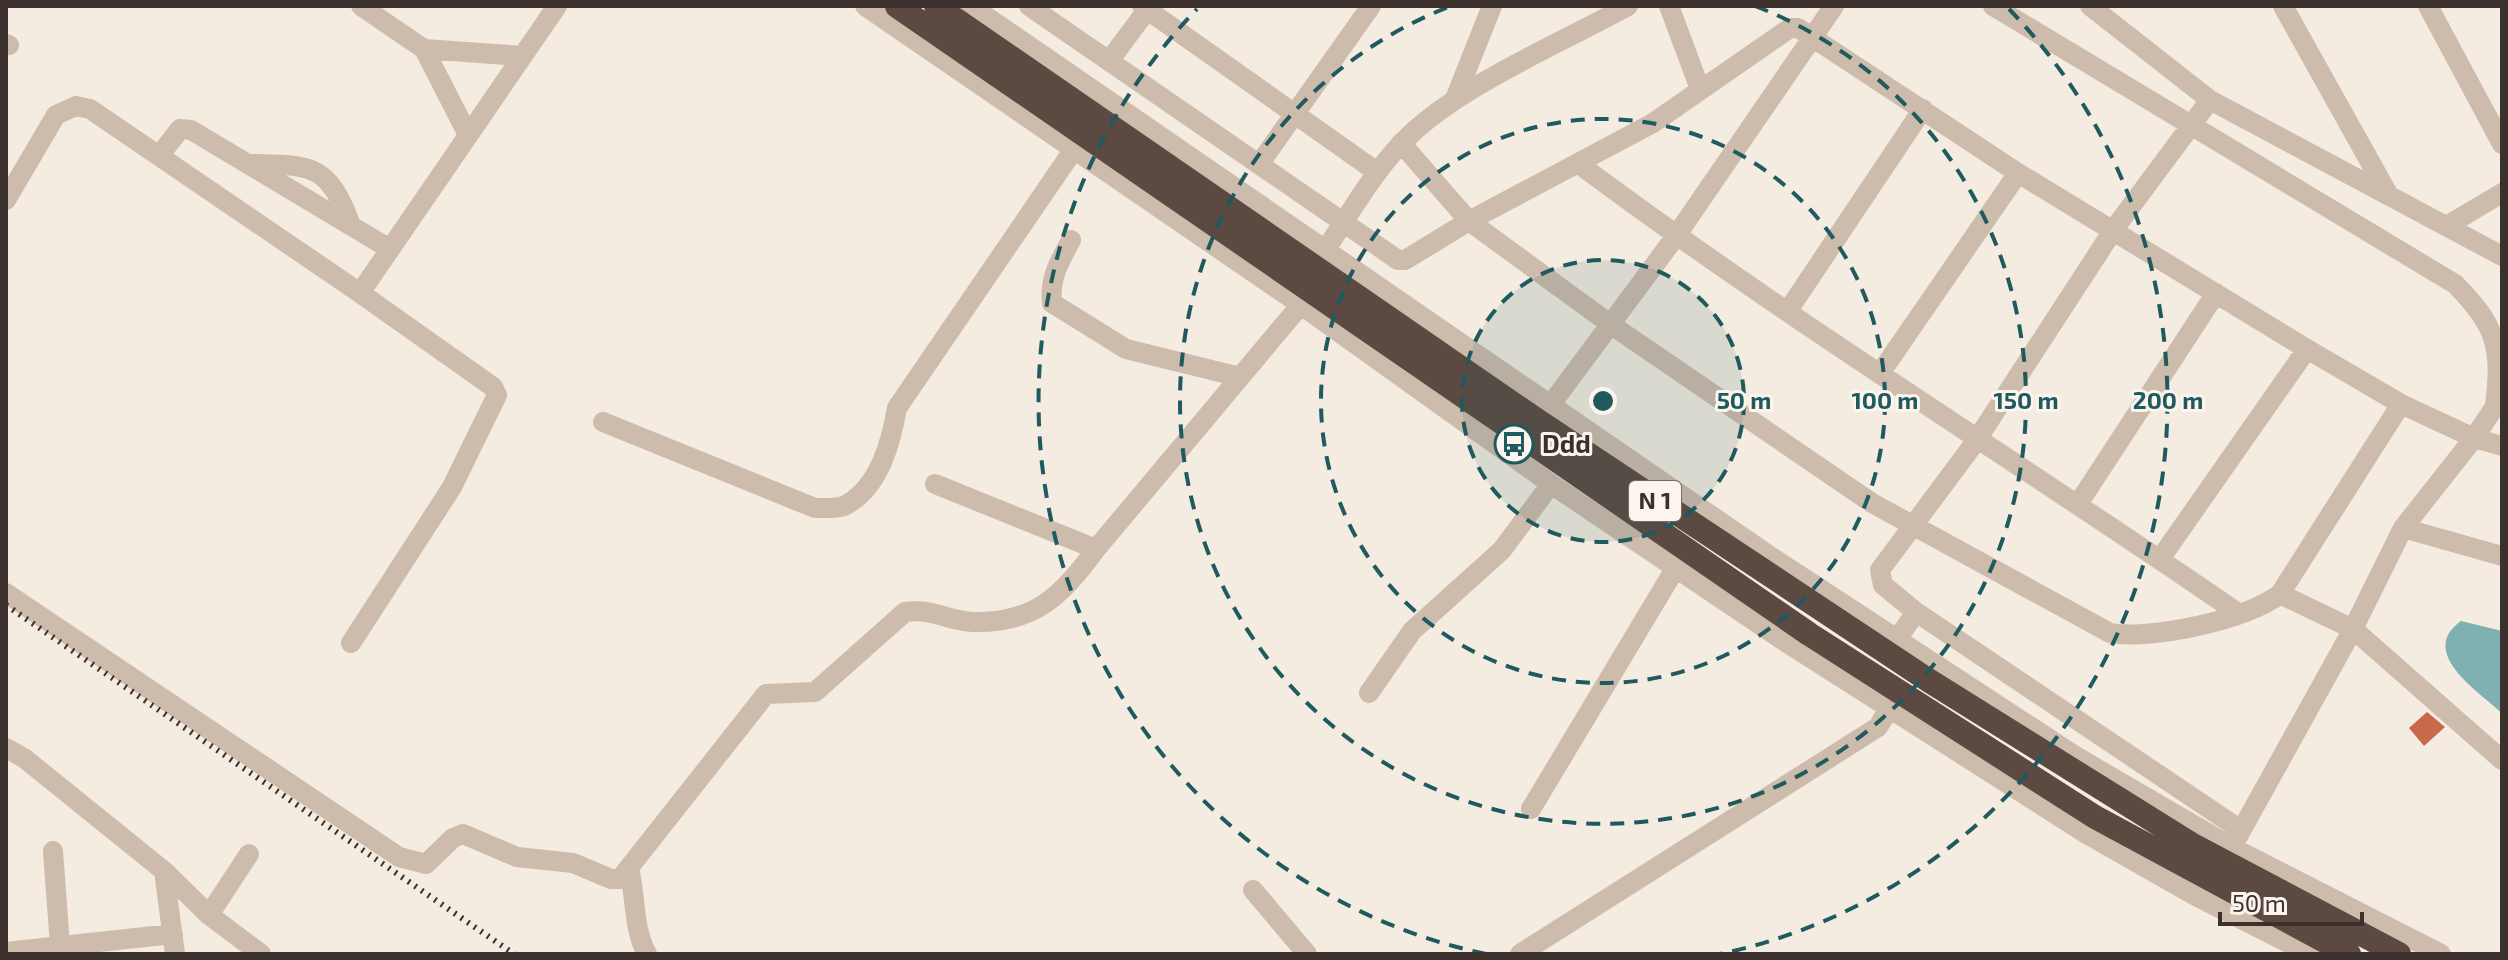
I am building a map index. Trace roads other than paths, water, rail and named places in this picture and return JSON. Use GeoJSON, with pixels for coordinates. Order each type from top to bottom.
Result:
{"type":"FeatureCollection","features":[{"type":"Feature","properties":{"kind":"highway","name":"N 1"},"geometry":{"type":"LineString","coordinates":[[897,6],[1080,141],[1544,413],[2117,801],[2232,847],[2399,954]]}},
{"type":"Feature","properties":{"kind":"highway","name":"N 1"},"geometry":{"type":"LineString","coordinates":[[936,6],[1313,279],[1680,560],[2090,825],[2198,886],[2349,954]]}},
{"type":"Feature","properties":{"kind":"street"},"geometry":{"type":"LineString","coordinates":[[361,6],[424,49],[468,135]]}},
{"type":"Feature","properties":{"kind":"street"},"geometry":{"type":"LineString","coordinates":[[360,293],[557,6]]}},
{"type":"Feature","properties":{"kind":"street"},"geometry":{"type":"LineString","coordinates":[[603,422],[815,508],[845,505],[875,476],[891,443],[897,408],[1080,141],[865,6]]}},
{"type":"Feature","properties":{"kind":"street"},"geometry":{"type":"LineString","coordinates":[[971,6],[1313,279],[1551,484],[1680,560],[1531,809]]}},
{"type":"Feature","properties":{"kind":"street"},"geometry":{"type":"LineString","coordinates":[[1029,6],[1398,260],[1405,260],[1469,221],[1653,123],[1790,28],[1813,35],[2018,173],[2307,349],[2401,404],[2474,438],[2502,446]]}},
{"type":"Feature","properties":{"kind":"street"},"geometry":{"type":"LineString","coordinates":[[1260,163],[1371,6]]}},
{"type":"Feature","properties":{"kind":"street"},"geometry":{"type":"LineString","coordinates":[[1455,99],[1492,6]]}},
{"type":"Feature","properties":{"kind":"street"},"geometry":{"type":"LineString","coordinates":[[6,593],[399,857],[426,864],[453,838],[463,834],[517,857],[573,863],[611,879],[620,879],[766,694],[815,692],[905,612],[925,609],[972,622],[1043,607],[1068,588],[1096,549],[1240,377],[1313,279],[1344,222],[1377,172],[1401,143],[1455,99],[1628,6]]}},
{"type":"Feature","properties":{"kind":"street"},"geometry":{"type":"LineString","coordinates":[[1669,6],[1700,89]]}},
{"type":"Feature","properties":{"kind":"street"},"geometry":{"type":"LineString","coordinates":[[1544,413],[1676,236],[1834,6]]}},
{"type":"Feature","properties":{"kind":"street"},"geometry":{"type":"LineString","coordinates":[[1993,6],[2455,284],[2485,314],[2500,364],[2499,401],[2403,528],[2353,629],[2232,847]]}},
{"type":"Feature","properties":{"kind":"street"},"geometry":{"type":"LineString","coordinates":[[2090,6],[2210,100],[2502,256]]}},
{"type":"Feature","properties":{"kind":"street"},"geometry":{"type":"LineString","coordinates":[[2283,6],[2388,194]]}},
{"type":"Feature","properties":{"kind":"street"},"geometry":{"type":"LineString","coordinates":[[2428,6],[2502,144]]}},
{"type":"Feature","properties":{"kind":"street"},"geometry":{"type":"LineString","coordinates":[[1109,61],[1146,7],[1377,172]]}},
{"type":"Feature","properties":{"kind":"street"},"geometry":{"type":"LineString","coordinates":[[424,49],[522,56]]}},
{"type":"Feature","properties":{"kind":"street"},"geometry":{"type":"LineString","coordinates":[[2210,100],[2114,229],[1976,441],[1880,570],[1879,578],[1883,585],[1916,612],[2232,847]]}},
{"type":"Feature","properties":{"kind":"street"},"geometry":{"type":"LineString","coordinates":[[6,200],[56,115],[76,106],[90,109],[493,387],[497,402],[452,487],[351,643]]}},
{"type":"Feature","properties":{"kind":"street"},"geometry":{"type":"LineString","coordinates":[[1789,309],[1923,109]]}},
{"type":"Feature","properties":{"kind":"street"},"geometry":{"type":"LineString","coordinates":[[159,156],[180,129],[191,130],[390,249]]}},
{"type":"Feature","properties":{"kind":"street"},"geometry":{"type":"LineString","coordinates":[[1401,143],[1469,221],[1610,324],[1872,503],[2110,633],[2131,637],[2238,613],[2263,607],[2280,594],[2401,404]]}},
{"type":"Feature","properties":{"kind":"street"},"geometry":{"type":"LineString","coordinates":[[250,164],[295,166],[325,177],[336,187],[351,225]]}},
{"type":"Feature","properties":{"kind":"street"},"geometry":{"type":"LineString","coordinates":[[1579,164],[1676,236],[1789,309],[1976,441],[2078,504],[2238,613]]}},
{"type":"Feature","properties":{"kind":"street"},"geometry":{"type":"LineString","coordinates":[[1881,372],[2018,173]]}},
{"type":"Feature","properties":{"kind":"street"},"geometry":{"type":"LineString","coordinates":[[2448,225],[2502,193]]}},
{"type":"Feature","properties":{"kind":"street"},"geometry":{"type":"LineString","coordinates":[[1071,240],[1050,288],[1052,303],[1126,349],[1240,377]]}},
{"type":"Feature","properties":{"kind":"street"},"geometry":{"type":"LineString","coordinates":[[2078,504],[2216,293]]}},
{"type":"Feature","properties":{"kind":"street"},"geometry":{"type":"LineString","coordinates":[[2160,559],[2307,349]]}},
{"type":"Feature","properties":{"kind":"street"},"geometry":{"type":"LineString","coordinates":[[935,484],[1096,549]]}},
{"type":"Feature","properties":{"kind":"street"},"geometry":{"type":"LineString","coordinates":[[1369,693],[1412,631],[1502,550],[1551,484]]}},
{"type":"Feature","properties":{"kind":"street"},"geometry":{"type":"LineString","coordinates":[[2403,528],[2502,556]]}},
{"type":"Feature","properties":{"kind":"street"},"geometry":{"type":"LineString","coordinates":[[1764,563],[1898,638],[2137,795],[2441,954]]}},
{"type":"Feature","properties":{"kind":"street"},"geometry":{"type":"LineString","coordinates":[[2280,594],[2353,629],[2502,760]]}},
{"type":"Feature","properties":{"kind":"street"},"geometry":{"type":"LineString","coordinates":[[1898,638],[1916,612]]}},
{"type":"Feature","properties":{"kind":"street"},"geometry":{"type":"LineString","coordinates":[[1520,954],[1878,727],[1896,699]]}},
{"type":"Feature","properties":{"kind":"street"},"geometry":{"type":"LineString","coordinates":[[6,748],[24,758],[164,871],[209,915],[261,954]]}},
{"type":"Feature","properties":{"kind":"street"},"geometry":{"type":"LineString","coordinates":[[53,851],[66,948]]}},
{"type":"Feature","properties":{"kind":"street"},"geometry":{"type":"LineString","coordinates":[[209,915],[249,854]]}},
{"type":"Feature","properties":{"kind":"street"},"geometry":{"type":"LineString","coordinates":[[629,868],[637,904],[637,937],[647,954]]}},
{"type":"Feature","properties":{"kind":"street"},"geometry":{"type":"LineString","coordinates":[[6,952],[174,944],[164,871]]}},
{"type":"Feature","properties":{"kind":"street"},"geometry":{"type":"LineString","coordinates":[[2198,886],[2310,954]]}},
{"type":"Feature","properties":{"kind":"street"},"geometry":{"type":"LineString","coordinates":[[1253,890],[1307,954]]}},
{"type":"Feature","properties":{"kind":"water"},"geometry":{"type":"Polygon","coordinates":[[[2461,621],[2502,631],[2502,713],[2467,682],[2448,658],[2445,645],[2449,633],[2461,621]]]}},
{"type":"Feature","properties":{"kind":"railway"},"geometry":{"type":"LineString","coordinates":[[6,605],[514,954]]}},
{"type":"Feature","properties":{"kind":"place","name":"Ddd"},"geometry":{"type":"Point","coordinates":[1514,444]}}]}
